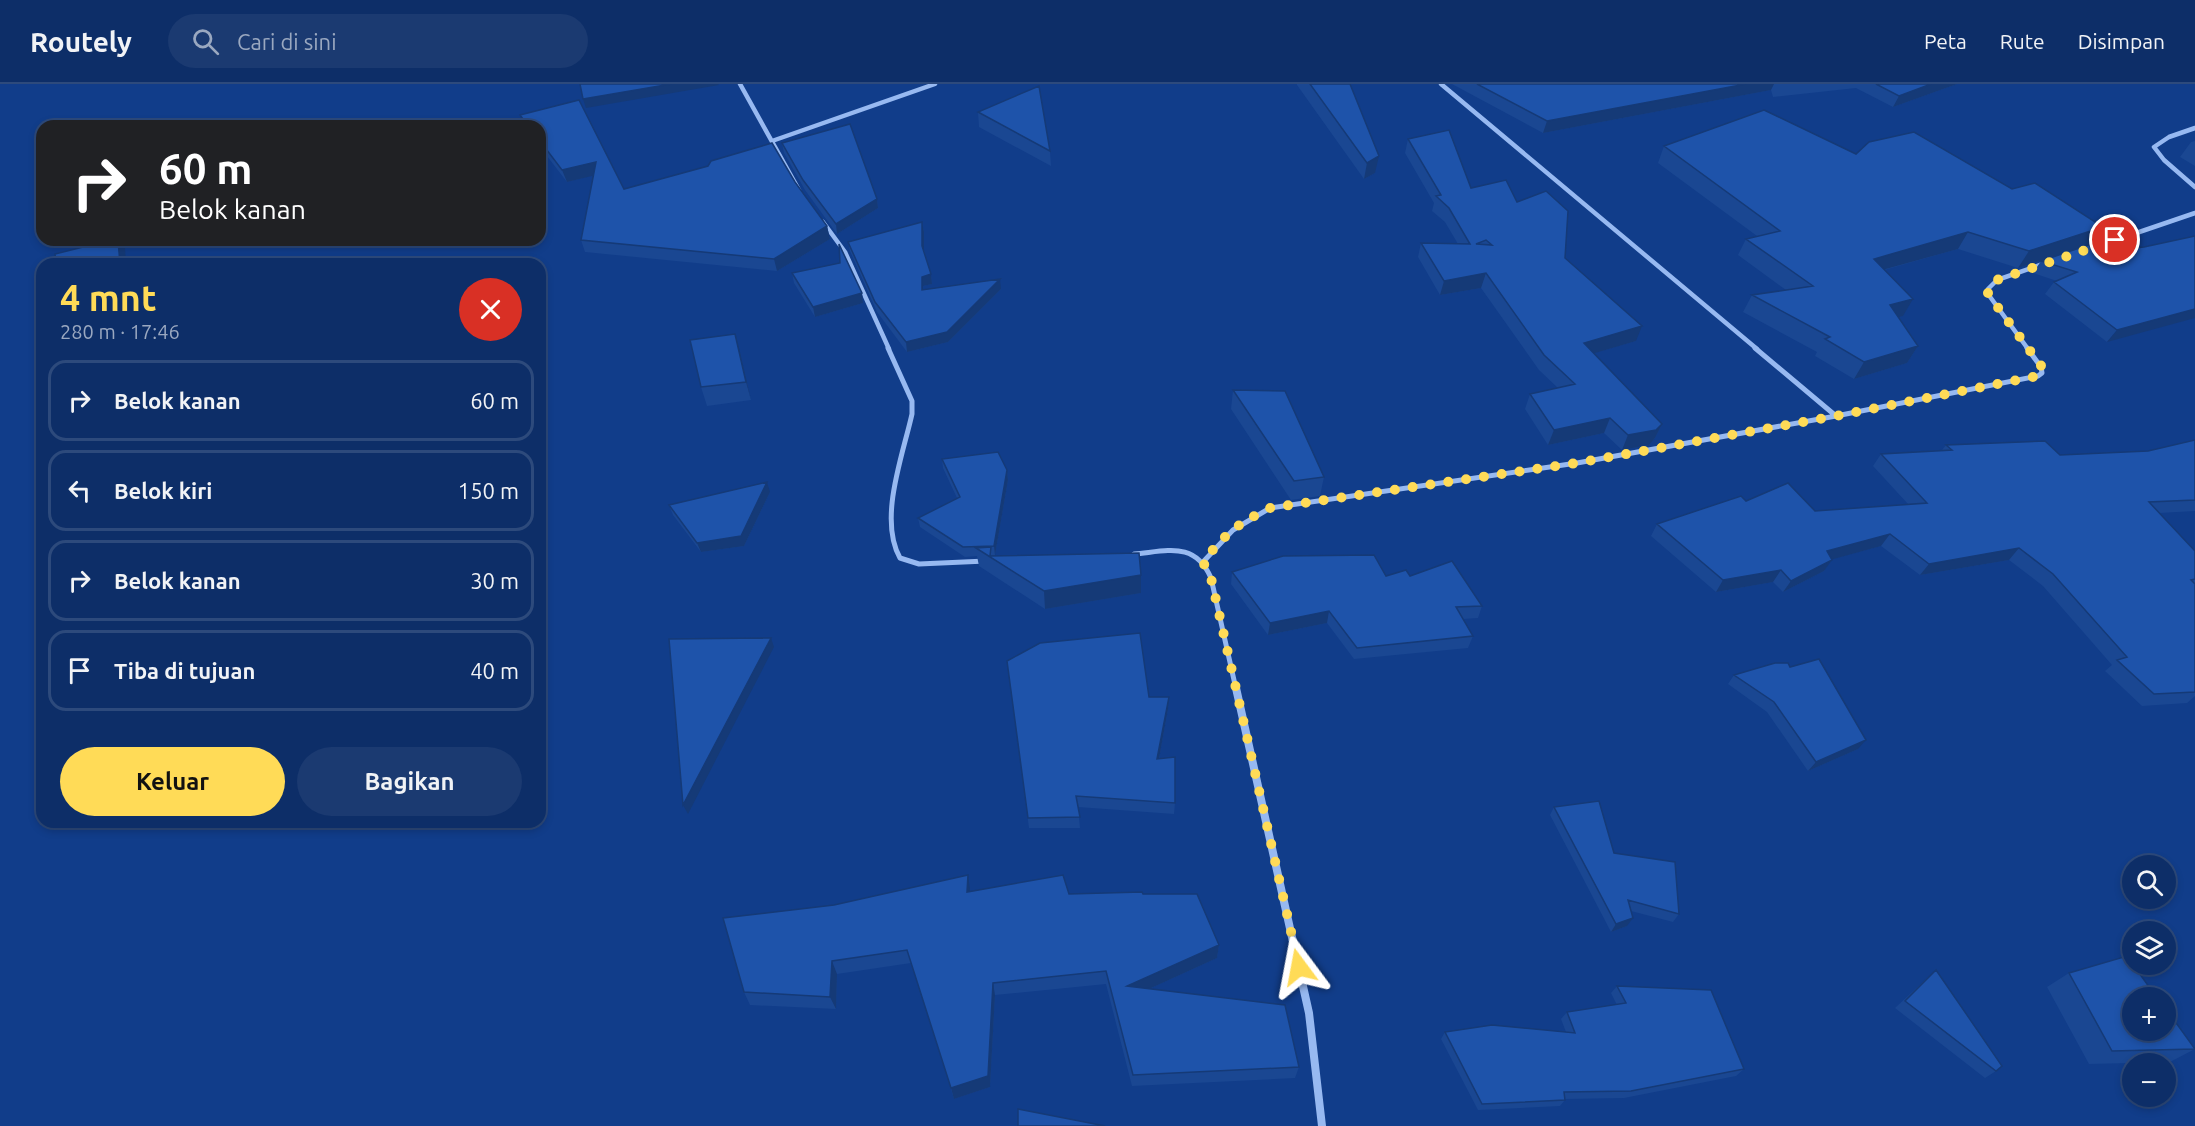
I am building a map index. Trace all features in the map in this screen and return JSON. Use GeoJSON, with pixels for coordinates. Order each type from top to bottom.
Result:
{"type":"FeatureCollection","features":[{"type":"Feature","properties":{"kind":"street"},"geometry":{"type":"LineString","coordinates":[[740,84],[801,192]]}},
{"type":"Feature","properties":{"kind":"street"},"geometry":{"type":"LineString","coordinates":[[772,141],[935,84]]}},
{"type":"Feature","properties":{"kind":"street"},"geometry":{"type":"LineString","coordinates":[[1441,84],[1836,416]]}},
{"type":"Feature","properties":{"kind":"street"},"geometry":{"type":"LineString","coordinates":[[2195,128],[2169,137],[2154,147],[2164,160],[2195,187]]}},
{"type":"Feature","properties":{"kind":"street"},"geometry":{"type":"LineString","coordinates":[[2098,246],[2195,213]]}},
{"type":"Feature","properties":{"kind":"street"},"geometry":{"type":"LineString","coordinates":[[821,219],[845,252],[912,401],[912,414],[890,513],[895,549],[900,558],[919,564],[991,560]]}},
{"type":"Feature","properties":{"kind":"street"},"geometry":{"type":"LineString","coordinates":[[1203,562],[1218,543],[1239,524],[1270,508],[1577,463],[2023,380],[2042,373],[2042,367],[1988,294],[1988,289],[1997,280],[2046,263]]}},
{"type":"Feature","properties":{"kind":"street"},"geometry":{"type":"LineString","coordinates":[[1122,554],[1182,551],[1194,554],[1203,562],[1211,578],[1309,1013],[1322,1126]]}},
{"type":"Feature","properties":{"kind":"building"},"geometry":{"type":"Polygon","coordinates":[[[580,84],[671,84],[583,99],[580,84]]]}},
{"type":"Feature","properties":{"kind":"building"},"geometry":{"type":"Polygon","coordinates":[[[1310,84],[1350,84],[1379,156],[1367,163],[1310,84]]]}},
{"type":"Feature","properties":{"kind":"building"},"geometry":{"type":"Polygon","coordinates":[[[1477,84],[1746,84],[1547,121],[1477,84]]]}},
{"type":"Feature","properties":{"kind":"building"},"geometry":{"type":"Polygon","coordinates":[[[1876,84],[1931,84],[1899,96],[1876,84]]]}},
{"type":"Feature","properties":{"kind":"building"},"geometry":{"type":"Polygon","coordinates":[[[1039,86],[1050,151],[978,112],[1039,86]]]}},
{"type":"Feature","properties":{"kind":"building"},"geometry":{"type":"Polygon","coordinates":[[[579,100],[624,189],[708,166],[711,161],[772,143],[795,182],[827,226],[774,259],[581,240],[596,162],[562,170],[546,149],[546,120],[524,120],[520,115],[579,100]]]}},
{"type":"Feature","properties":{"kind":"building"},"geometry":{"type":"Polygon","coordinates":[[[1764,110],[1856,154],[1869,142],[1914,132],[2012,189],[2035,183],[2103,227],[2029,251],[1968,232],[1874,259],[1913,299],[1890,305],[1918,346],[1864,362],[1825,339],[1830,337],[1752,295],[1813,286],[1746,239],[1780,231],[1664,146],[1764,110]]]}},
{"type":"Feature","properties":{"kind":"building"},"geometry":{"type":"Polygon","coordinates":[[[850,124],[877,199],[836,224],[803,180],[782,143],[850,124]]]}},
{"type":"Feature","properties":{"kind":"building"},"geometry":{"type":"Polygon","coordinates":[[[1449,130],[1471,188],[1506,180],[1517,202],[1546,191],[1568,211],[1565,258],[1642,326],[1584,343],[1662,424],[1656,430],[1628,435],[1610,418],[1554,430],[1530,394],[1575,384],[1544,355],[1486,273],[1444,281],[1421,243],[1470,244],[1449,208],[1436,196],[1441,195],[1408,139],[1449,130]],[[1486,240],[1476,244],[1492,245],[1486,240]]]}},
{"type":"Feature","properties":{"kind":"building"},"geometry":{"type":"Polygon","coordinates":[[[922,222],[922,246],[931,274],[922,277],[922,290],[1000,279],[947,332],[906,342],[875,302],[848,242],[922,222]]]}},
{"type":"Feature","properties":{"kind":"building"},"geometry":{"type":"Polygon","coordinates":[[[2195,236],[2195,309],[2117,330],[2054,282],[2077,272],[2041,261],[2109,238],[2126,249],[2195,236]]]}},
{"type":"Feature","properties":{"kind":"building"},"geometry":{"type":"Polygon","coordinates":[[[839,244],[862,293],[813,307],[792,273],[840,263],[839,244]]]}},
{"type":"Feature","properties":{"kind":"building"},"geometry":{"type":"Polygon","coordinates":[[[87,246],[118,246],[120,258],[55,258],[55,254],[87,246]]]}},
{"type":"Feature","properties":{"kind":"building"},"geometry":{"type":"Polygon","coordinates":[[[735,334],[746,382],[701,387],[690,340],[735,334]]]}},
{"type":"Feature","properties":{"kind":"building"},"geometry":{"type":"Polygon","coordinates":[[[1233,390],[1285,391],[1324,477],[1294,481],[1233,390]]]}},
{"type":"Feature","properties":{"kind":"building"},"geometry":{"type":"Polygon","coordinates":[[[2195,440],[2195,500],[2149,502],[2195,551],[2195,579],[2191,580],[2195,584],[2195,692],[2154,694],[2117,660],[2127,657],[2053,574],[2019,548],[1929,564],[1890,534],[1827,551],[1832,560],[1791,581],[1781,570],[1723,580],[1657,524],[1741,496],[1746,501],[1788,483],[1815,511],[1927,503],[1881,454],[1952,450],[1946,445],[2045,441],[2060,455],[2148,451],[2195,440]]]}},
{"type":"Feature","properties":{"kind":"building"},"geometry":{"type":"Polygon","coordinates":[[[998,452],[1007,470],[994,546],[963,547],[918,518],[960,497],[942,459],[998,452]]]}},
{"type":"Feature","properties":{"kind":"building"},"geometry":{"type":"Polygon","coordinates":[[[767,482],[741,536],[697,543],[669,505],[767,482]]]}},
{"type":"Feature","properties":{"kind":"building"},"geometry":{"type":"Polygon","coordinates":[[[991,547],[990,556],[1139,553],[1141,575],[1044,591],[976,548],[991,547]]]}},
{"type":"Feature","properties":{"kind":"building"},"geometry":{"type":"Polygon","coordinates":[[[1374,555],[1386,576],[1406,570],[1410,576],[1452,561],[1482,606],[1456,607],[1473,636],[1357,648],[1329,611],[1270,623],[1232,572],[1283,556],[1374,555]]]}},
{"type":"Feature","properties":{"kind":"building"},"geometry":{"type":"Polygon","coordinates":[[[1140,633],[1149,697],[1169,697],[1157,759],[1175,757],[1175,803],[1076,796],[1080,817],[1028,818],[1007,661],[1040,643],[1140,633]]]}},
{"type":"Feature","properties":{"kind":"building"},"geometry":{"type":"Polygon","coordinates":[[[771,638],[683,805],[669,639],[771,638]]]}},
{"type":"Feature","properties":{"kind":"building"},"geometry":{"type":"Polygon","coordinates":[[[1819,659],[1866,740],[1816,762],[1774,702],[1734,675],[1775,663],[1788,663],[1790,667],[1819,659]]]}},
{"type":"Feature","properties":{"kind":"building"},"geometry":{"type":"Polygon","coordinates":[[[1599,801],[1614,853],[1675,862],[1679,914],[1628,900],[1633,918],[1616,924],[1554,807],[1599,801]]]}},
{"type":"Feature","properties":{"kind":"building"},"geometry":{"type":"Polygon","coordinates":[[[968,875],[967,892],[1063,875],[1069,894],[1142,892],[1143,894],[1197,894],[1219,945],[1127,986],[1285,1005],[1299,1067],[1133,1075],[1106,971],[993,983],[988,1076],[951,1088],[907,950],[832,961],[830,997],[744,992],[723,918],[834,905],[968,875]]]}},
{"type":"Feature","properties":{"kind":"building"},"geometry":{"type":"Polygon","coordinates":[[[2122,957],[2122,975],[2141,975],[2149,987],[2122,987],[2122,1041],[2176,1041],[2176,1023],[2195,1049],[2112,1051],[2069,973],[2122,957]]]}},
{"type":"Feature","properties":{"kind":"building"},"geometry":{"type":"Polygon","coordinates":[[[1936,970],[2002,1066],[1996,1071],[1905,1001],[1936,970]]]}},
{"type":"Feature","properties":{"kind":"building"},"geometry":{"type":"Polygon","coordinates":[[[1617,986],[1711,990],[1744,1069],[1631,1091],[1564,1092],[1565,1100],[1482,1104],[1445,1032],[1492,1025],[1575,1033],[1567,1012],[1626,1003],[1617,986]]]}},
{"type":"Feature","properties":{"kind":"building"},"geometry":{"type":"Polygon","coordinates":[[[1018,1109],[1105,1126],[1018,1126],[1018,1109]]]}},
{"type":"Feature","properties":{"kind":"route"},"geometry":{"type":"LineString","coordinates":[[1299,967],[1211,578],[1203,562],[1218,543],[1239,524],[1270,508],[1577,463],[1836,416],[2038,376],[2042,373],[2042,367],[1988,294],[1988,289],[1997,280],[2115,240]]}}]}
